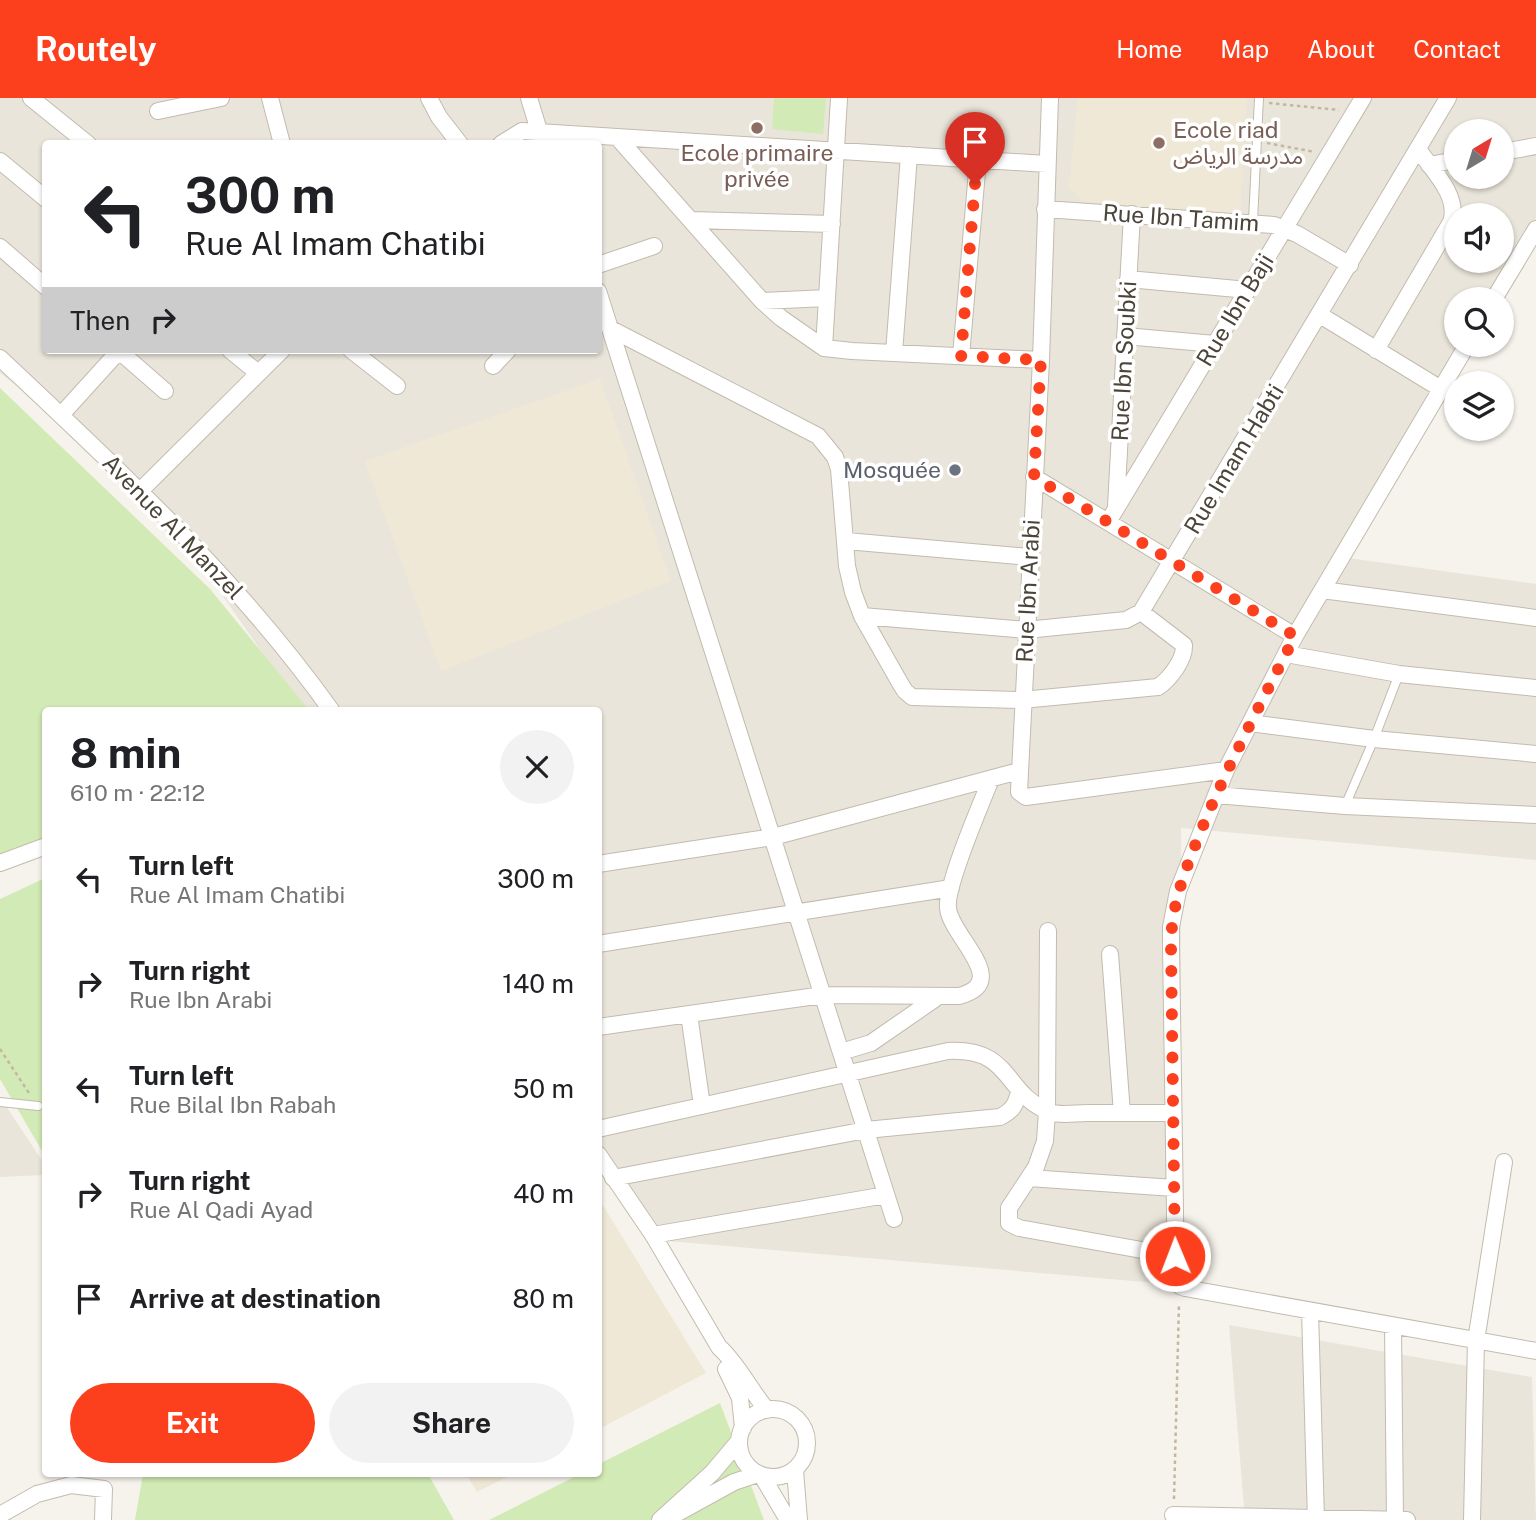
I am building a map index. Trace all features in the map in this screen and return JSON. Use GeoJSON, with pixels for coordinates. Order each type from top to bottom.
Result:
{"type":"FeatureCollection","features":[{"type":"Feature","properties":{"kind":"street"},"geometry":{"type":"LineString","coordinates":[[31,98],[83,140]]}},
{"type":"Feature","properties":{"kind":"street"},"geometry":{"type":"LineString","coordinates":[[158,111],[221,98]]}},
{"type":"Feature","properties":{"kind":"street"},"geometry":{"type":"LineString","coordinates":[[270,98],[281,140]]}},
{"type":"Feature","properties":{"kind":"street"},"geometry":{"type":"LineString","coordinates":[[429,98],[439,117],[457,140]]}},
{"type":"Feature","properties":{"kind":"street"},"geometry":{"type":"LineString","coordinates":[[529,98],[540,138]]}},
{"type":"Feature","properties":{"kind":"street"},"geometry":{"type":"LineString","coordinates":[[824,348],[839,98]]}},
{"type":"Feature","properties":{"kind":"street","name":"Rue Ibn Arabi"},"geometry":{"type":"LineString","coordinates":[[1049,98],[1041,360],[1018,789],[1026,797],[1226,770]]}},
{"type":"Feature","properties":{"kind":"street","name":"Rue Imam Habti"},"geometry":{"type":"LineString","coordinates":[[1141,612],[1448,98]]}},
{"type":"Feature","properties":{"kind":"street","name":"Rue Ibn Baji"},"geometry":{"type":"LineString","coordinates":[[1112,515],[1359,105]]}},
{"type":"Feature","properties":{"kind":"street"},"geometry":{"type":"LineString","coordinates":[[507,140],[522,131],[540,138],[617,137],[1047,164]]}},
{"type":"Feature","properties":{"kind":"street"},"geometry":{"type":"LineString","coordinates":[[617,137],[762,301],[802,334],[824,348],[837,351],[1041,360]]}},
{"type":"Feature","properties":{"kind":"street"},"geometry":{"type":"LineString","coordinates":[[1514,150],[1536,146]]}},
{"type":"Feature","properties":{"kind":"street"},"geometry":{"type":"LineString","coordinates":[[1376,349],[1454,213],[1450,196],[1418,149]]}},
{"type":"Feature","properties":{"kind":"street"},"geometry":{"type":"LineString","coordinates":[[894,354],[909,155]]}},
{"type":"Feature","properties":{"kind":"street"},"geometry":{"type":"LineString","coordinates":[[961,356],[978,160]]}},
{"type":"Feature","properties":{"kind":"street"},"geometry":{"type":"LineString","coordinates":[[0,162],[42,196]]}},
{"type":"Feature","properties":{"kind":"street"},"geometry":{"type":"LineString","coordinates":[[1429,165],[1444,162]]}},
{"type":"Feature","properties":{"kind":"street","name":"Rue Ibn Tamim"},"geometry":{"type":"LineString","coordinates":[[1045,209],[1253,222],[1285,228],[1350,265]]}},
{"type":"Feature","properties":{"kind":"street","name":"Rue Ibn Soubki"},"geometry":{"type":"LineString","coordinates":[[1112,515],[1132,214]]}},
{"type":"Feature","properties":{"kind":"street"},"geometry":{"type":"LineString","coordinates":[[691,220],[831,224]]}},
{"type":"Feature","properties":{"kind":"street"},"geometry":{"type":"LineString","coordinates":[[1501,287],[1536,229]]}},
{"type":"Feature","properties":{"kind":"street"},"geometry":{"type":"LineString","coordinates":[[602,264],[653,246]]}},
{"type":"Feature","properties":{"kind":"street"},"geometry":{"type":"LineString","coordinates":[[0,247],[42,283]]}},
{"type":"Feature","properties":{"kind":"street"},"geometry":{"type":"LineString","coordinates":[[1128,279],[1248,290]]}},
{"type":"Feature","properties":{"kind":"street"},"geometry":{"type":"LineString","coordinates":[[762,301],[827,298]]}},
{"type":"Feature","properties":{"kind":"street"},"geometry":{"type":"LineString","coordinates":[[602,303],[894,1219]]}},
{"type":"Feature","properties":{"kind":"street"},"geometry":{"type":"LineString","coordinates":[[1320,315],[1441,389]]}},
{"type":"Feature","properties":{"kind":"street"},"geometry":{"type":"LineString","coordinates":[[611,329],[818,436],[835,457],[839,469],[847,566],[853,592],[862,616],[900,683],[912,697],[1023,700],[1158,687],[1165,682],[1183,656],[1184,645],[1141,612],[1126,620],[1026,630],[862,616]]}},
{"type":"Feature","properties":{"kind":"street"},"geometry":{"type":"LineString","coordinates":[[1125,336],[1215,344]]}},
{"type":"Feature","properties":{"kind":"street"},"geometry":{"type":"LineString","coordinates":[[61,415],[116,354]]}},
{"type":"Feature","properties":{"kind":"street"},"geometry":{"type":"LineString","coordinates":[[122,354],[165,391]]}},
{"type":"Feature","properties":{"kind":"street"},"geometry":{"type":"LineString","coordinates":[[235,354],[258,373]]}},
{"type":"Feature","properties":{"kind":"street"},"geometry":{"type":"LineString","coordinates":[[141,490],[278,354]]}},
{"type":"Feature","properties":{"kind":"street"},"geometry":{"type":"LineString","coordinates":[[356,354],[397,386]]}},
{"type":"Feature","properties":{"kind":"street"},"geometry":{"type":"LineString","coordinates":[[493,366],[504,354]]}},
{"type":"Feature","properties":{"kind":"street"},"geometry":{"type":"LineString","coordinates":[[1461,357],[1295,636],[1226,770],[1184,873],[1173,909],[1171,927],[1176,1278],[1180,1286],[1536,1351]]}},
{"type":"Feature","properties":{"kind":"street","name":"Avenue Al Manzel"},"geometry":{"type":"LineString","coordinates":[[0,358],[141,490],[216,567],[272,632],[329,707]]}},
{"type":"Feature","properties":{"kind":"street"},"geometry":{"type":"LineString","coordinates":[[1034,477],[1112,515],[1172,562],[1295,636]]}},
{"type":"Feature","properties":{"kind":"street"},"geometry":{"type":"LineString","coordinates":[[846,541],[1029,557]]}},
{"type":"Feature","properties":{"kind":"street"},"geometry":{"type":"LineString","coordinates":[[1322,590],[1536,618]]}},
{"type":"Feature","properties":{"kind":"street"},"geometry":{"type":"LineString","coordinates":[[1286,654],[1399,674],[1536,688]]}},
{"type":"Feature","properties":{"kind":"street"},"geometry":{"type":"LineString","coordinates":[[1250,723],[1374,739],[1536,754]]}},
{"type":"Feature","properties":{"kind":"street"},"geometry":{"type":"LineString","coordinates":[[602,863],[774,837],[1019,771]]}},
{"type":"Feature","properties":{"kind":"street"},"geometry":{"type":"LineString","coordinates":[[602,1026],[823,995],[959,996],[970,993],[978,985],[981,975],[979,964],[950,920],[948,898],[991,779]]}},
{"type":"Feature","properties":{"kind":"street"},"geometry":{"type":"LineString","coordinates":[[1216,794],[1345,806],[1536,816]]}},
{"type":"Feature","properties":{"kind":"street"},"geometry":{"type":"LineString","coordinates":[[0,863],[42,847]]}},
{"type":"Feature","properties":{"kind":"street"},"geometry":{"type":"LineString","coordinates":[[602,943],[951,888]]}},
{"type":"Feature","properties":{"kind":"street"},"geometry":{"type":"LineString","coordinates":[[1048,931],[1048,1111],[1041,1154],[1009,1208],[1009,1223],[1013,1227],[1175,1256]]}},
{"type":"Feature","properties":{"kind":"street"},"geometry":{"type":"LineString","coordinates":[[1110,954],[1122,1113]]}},
{"type":"Feature","properties":{"kind":"street"},"geometry":{"type":"LineString","coordinates":[[841,1052],[856,1049],[885,1035],[939,996]]}},
{"type":"Feature","properties":{"kind":"street"},"geometry":{"type":"LineString","coordinates":[[689,1014],[702,1106]]}},
{"type":"Feature","properties":{"kind":"street"},"geometry":{"type":"LineString","coordinates":[[602,1128],[961,1050],[996,1062],[1018,1092],[1048,1111],[1173,1113]]}},
{"type":"Feature","properties":{"kind":"street"},"geometry":{"type":"LineString","coordinates":[[613,1178],[866,1130],[1000,1117],[1010,1112],[1017,1103],[1018,1092]]}},
{"type":"Feature","properties":{"kind":"street"},"geometry":{"type":"LineString","coordinates":[[602,1160],[653,1235],[719,1347],[723,1363],[740,1398],[743,1461],[760,1475],[788,1520]]}},
{"type":"Feature","properties":{"kind":"street"},"geometry":{"type":"LineString","coordinates":[[1472,1520],[1476,1340],[1504,1163]]}},
{"type":"Feature","properties":{"kind":"street"},"geometry":{"type":"LineString","coordinates":[[1029,1178],[1174,1188]]}},
{"type":"Feature","properties":{"kind":"street"},"geometry":{"type":"LineString","coordinates":[[653,1235],[886,1195]]}},
{"type":"Feature","properties":{"kind":"street"},"geometry":{"type":"LineString","coordinates":[[1310,1311],[1316,1518]]}},
{"type":"Feature","properties":{"kind":"street"},"geometry":{"type":"LineString","coordinates":[[1393,1326],[1395,1520]]}},
{"type":"Feature","properties":{"kind":"street"},"geometry":{"type":"LineString","coordinates":[[719,1347],[730,1357],[750,1390],[767,1409]]}},
{"type":"Feature","properties":{"kind":"street"},"geometry":{"type":"LineString","coordinates":[[660,1520],[712,1473],[756,1413],[778,1409],[798,1420],[804,1429],[807,1451],[795,1470],[780,1477],[760,1475],[734,1482],[666,1520]]}},
{"type":"Feature","properties":{"kind":"street"},"geometry":{"type":"LineString","coordinates":[[795,1470],[799,1520]]}},
{"type":"Feature","properties":{"kind":"street"},"geometry":{"type":"LineString","coordinates":[[0,1515],[37,1494],[71,1485],[104,1489],[103,1520]]}},
{"type":"Feature","properties":{"kind":"street"},"geometry":{"type":"LineString","coordinates":[[1173,1515],[1203,1518],[1407,1520]]}},
{"type":"Feature","properties":{"kind":"lane"},"geometry":{"type":"LineString","coordinates":[[1253,222],[1258,100]]}},
{"type":"Feature","properties":{"kind":"lane"},"geometry":{"type":"LineString","coordinates":[[1345,806],[1399,674]]}},
{"type":"Feature","properties":{"kind":"lane"},"geometry":{"type":"LineString","coordinates":[[0,1102],[38,1106]]}},
{"type":"Feature","properties":{"kind":"path"},"geometry":{"type":"LineString","coordinates":[[1258,100],[1359,105]]}},
{"type":"Feature","properties":{"kind":"path"},"geometry":{"type":"LineString","coordinates":[[1256,141],[1329,155]]}},
{"type":"Feature","properties":{"kind":"path"},"geometry":{"type":"LineString","coordinates":[[0,1049],[38,1106]]}},
{"type":"Feature","properties":{"kind":"path"},"geometry":{"type":"LineString","coordinates":[[1173,1515],[1180,1286]]}},
{"type":"Feature","properties":{"kind":"shaded area"},"geometry":{"type":"Polygon","coordinates":[[[0,98],[1536,98],[1536,236],[1506,287],[1444,287],[1444,357],[1465,357],[1457,371],[1444,371],[1444,393],[1348,558],[1536,584],[1536,860],[1181,828],[1180,1285],[668,1241],[602,1144],[602,707],[300,707],[145,484],[0,373],[0,98]]]}},
{"type":"Feature","properties":{"kind":"shaded area","name":"Ecole riad مدرسة الرياض"},"geometry":{"type":"Polygon","coordinates":[[[1078,98],[1247,98],[1240,214],[1082,201],[1069,188],[1078,98]]]}},
{"type":"Feature","properties":{"kind":"shaded area"},"geometry":{"type":"Polygon","coordinates":[[[600,379],[671,581],[441,671],[365,461],[600,379]]]}},
{"type":"Feature","properties":{"kind":"shaded area"},"geometry":{"type":"Polygon","coordinates":[[[0,1097],[42,1160],[42,1175],[0,1177],[0,1097]]]}},
{"type":"Feature","properties":{"kind":"shaded area"},"geometry":{"type":"Polygon","coordinates":[[[602,1204],[706,1373],[602,1427],[602,1204]]]}},
{"type":"Feature","properties":{"kind":"shaded area"},"geometry":{"type":"Polygon","coordinates":[[[1229,1325],[1532,1377],[1536,1520],[1245,1520],[1229,1325]]]}},
{"type":"Feature","properties":{"kind":"shaded area"},"geometry":{"type":"Polygon","coordinates":[[[468,1477],[507,1477],[477,1492],[468,1477]]]}},
{"type":"Feature","properties":{"kind":"green space"},"geometry":{"type":"Polygon","coordinates":[[[774,98],[826,98],[823,134],[772,129],[774,98]]]}},
{"type":"Feature","properties":{"kind":"green space"},"geometry":{"type":"Polygon","coordinates":[[[0,388],[210,589],[307,707],[42,707],[42,838],[0,855],[0,388]]]}},
{"type":"Feature","properties":{"kind":"green space"},"geometry":{"type":"Polygon","coordinates":[[[42,879],[42,1151],[0,1079],[0,899],[42,879]]]}},
{"type":"Feature","properties":{"kind":"green space"},"geometry":{"type":"Polygon","coordinates":[[[720,1403],[764,1520],[489,1520],[574,1477],[602,1477],[602,1462],[720,1403]]]}},
{"type":"Feature","properties":{"kind":"green space"},"geometry":{"type":"Polygon","coordinates":[[[142,1477],[430,1477],[454,1520],[135,1520],[142,1477]]]}},
{"type":"Feature","properties":{"kind":"place","name":"Ecole primaire privée"},"geometry":{"type":"Point","coordinates":[757,128]}},
{"type":"Feature","properties":{"kind":"place","name":"Ecole riad مدرسة الرياض"},"geometry":{"type":"Point","coordinates":[1159,143]}},
{"type":"Feature","properties":{"kind":"place","name":"Mosquée"},"geometry":{"type":"Point","coordinates":[955,470]}},
{"type":"Feature","properties":{"kind":"route"},"geometry":{"type":"LineString","coordinates":[[975,184],[961,356],[1041,360],[1034,477],[1295,636],[1226,770],[1184,873],[1173,909],[1171,946],[1175,1256]]}}]}
